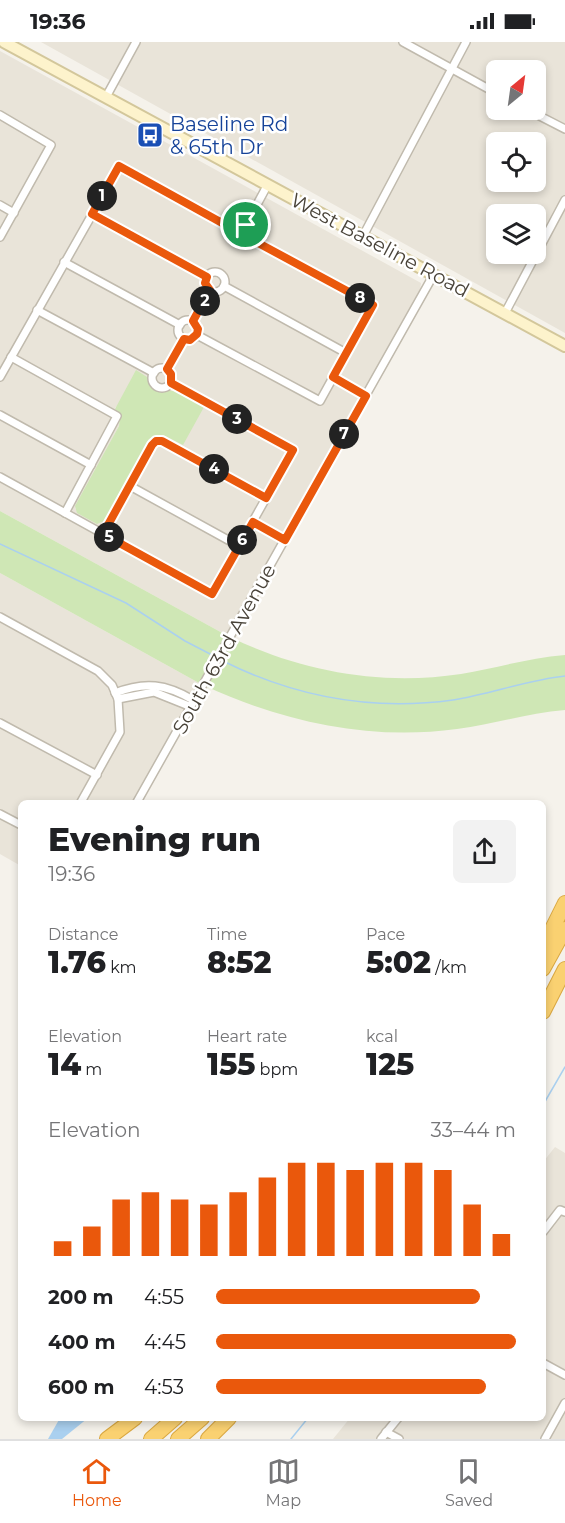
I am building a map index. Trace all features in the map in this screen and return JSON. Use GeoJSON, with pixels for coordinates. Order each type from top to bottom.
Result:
{"type":"FeatureCollection","features":[{"type":"Feature","properties":{"kind":"highway"},"geometry":{"type":"LineString","coordinates":[[546,941],[565,903]]}},
{"type":"Feature","properties":{"kind":"highway"},"geometry":{"type":"LineString","coordinates":[[546,964],[565,929]]}},
{"type":"Feature","properties":{"kind":"highway"},"geometry":{"type":"LineString","coordinates":[[546,1007],[565,969]]}},
{"type":"Feature","properties":{"kind":"highway"},"geometry":{"type":"LineString","coordinates":[[546,1009],[565,982]]}},
{"type":"Feature","properties":{"kind":"highway"},"geometry":{"type":"LineString","coordinates":[[107,1439],[131,1421]]}},
{"type":"Feature","properties":{"kind":"highway"},"geometry":{"type":"LineString","coordinates":[[151,1439],[172,1421]]}},
{"type":"Feature","properties":{"kind":"highway"},"geometry":{"type":"LineString","coordinates":[[178,1439],[199,1421]]}},
{"type":"Feature","properties":{"kind":"highway"},"geometry":{"type":"LineString","coordinates":[[208,1439],[226,1421]]}},
{"type":"Feature","properties":{"kind":"main road","name":"West Baseline Road"},"geometry":{"type":"LineString","coordinates":[[4,42],[565,346]]}},
{"type":"Feature","properties":{"kind":"street"},"geometry":{"type":"LineString","coordinates":[[106,97],[136,42]]}},
{"type":"Feature","properties":{"kind":"street"},"geometry":{"type":"LineString","coordinates":[[403,42],[486,88]]}},
{"type":"Feature","properties":{"kind":"street"},"geometry":{"type":"LineString","coordinates":[[363,236],[466,42]]}},
{"type":"Feature","properties":{"kind":"street"},"geometry":{"type":"LineString","coordinates":[[0,115],[51,145],[0,237]]}},
{"type":"Feature","properties":{"kind":"street"},"geometry":{"type":"LineString","coordinates":[[546,119],[565,129]]}},
{"type":"Feature","properties":{"kind":"street"},"geometry":{"type":"LineString","coordinates":[[0,377],[119,166],[233,229]]}},
{"type":"Feature","properties":{"kind":"street"},"geometry":{"type":"LineString","coordinates":[[246,225],[268,184]]}},
{"type":"Feature","properties":{"kind":"street"},"geometry":{"type":"LineString","coordinates":[[505,313],[565,200]]}},
{"type":"Feature","properties":{"kind":"street"},"geometry":{"type":"LineString","coordinates":[[0,205],[14,213]]}},
{"type":"Feature","properties":{"kind":"street"},"geometry":{"type":"LineString","coordinates":[[92,214],[207,277]]}},
{"type":"Feature","properties":{"kind":"street"},"geometry":{"type":"LineString","coordinates":[[233,229],[238,225],[246,225]]}},
{"type":"Feature","properties":{"kind":"street"},"geometry":{"type":"LineString","coordinates":[[233,229],[233,236],[238,242],[246,241],[250,231],[246,225]]}},
{"type":"Feature","properties":{"kind":"street"},"geometry":{"type":"LineString","coordinates":[[197,334],[320,401],[373,305],[249,238]]}},
{"type":"Feature","properties":{"kind":"street"},"geometry":{"type":"LineString","coordinates":[[64,262],[180,325]]}},
{"type":"Feature","properties":{"kind":"street"},"geometry":{"type":"LineString","coordinates":[[212,273],[221,274],[225,280],[224,286],[219,291],[210,290],[205,283],[207,277],[212,273]]}},
{"type":"Feature","properties":{"kind":"street","name":"South 63rd Avenue"},"geometry":{"type":"LineString","coordinates":[[138,800],[434,274]]}},
{"type":"Feature","properties":{"kind":"street"},"geometry":{"type":"LineString","coordinates":[[224,286],[346,353]]}},
{"type":"Feature","properties":{"kind":"street"},"geometry":{"type":"LineString","coordinates":[[193,321],[210,290]]}},
{"type":"Feature","properties":{"kind":"street"},"geometry":{"type":"LineString","coordinates":[[37,310],[154,373]]}},
{"type":"Feature","properties":{"kind":"street"},"geometry":{"type":"LineString","coordinates":[[187,320],[193,321],[198,329],[197,334],[190,340],[184,339],[179,332],[180,325],[187,320]]}},
{"type":"Feature","properties":{"kind":"street"},"geometry":{"type":"LineString","coordinates":[[167,369],[184,339]]}},
{"type":"Feature","properties":{"kind":"street"},"geometry":{"type":"LineString","coordinates":[[11,357],[117,416],[65,513]]}},
{"type":"Feature","properties":{"kind":"street"},"geometry":{"type":"LineString","coordinates":[[167,369],[158,369],[154,373],[153,381],[156,386],[164,387],[171,383]]}},
{"type":"Feature","properties":{"kind":"street"},"geometry":{"type":"LineString","coordinates":[[167,369],[171,374],[171,383]]}},
{"type":"Feature","properties":{"kind":"street"},"geometry":{"type":"LineString","coordinates":[[333,377],[366,396]]}},
{"type":"Feature","properties":{"kind":"street"},"geometry":{"type":"LineString","coordinates":[[0,477],[212,594],[293,450],[171,383]]}},
{"type":"Feature","properties":{"kind":"street"},"geometry":{"type":"LineString","coordinates":[[0,415],[91,465]]}},
{"type":"Feature","properties":{"kind":"street"},"geometry":{"type":"LineString","coordinates":[[103,534],[156,441],[162,441],[266,498]]}},
{"type":"Feature","properties":{"kind":"street"},"geometry":{"type":"LineString","coordinates":[[130,486],[239,546]]}},
{"type":"Feature","properties":{"kind":"street"},"geometry":{"type":"LineString","coordinates":[[253,522],[285,540]]}},
{"type":"Feature","properties":{"kind":"street"},"geometry":{"type":"LineString","coordinates":[[0,617],[98,671],[117,696],[120,732],[82,800]]}},
{"type":"Feature","properties":{"kind":"street"},"geometry":{"type":"LineString","coordinates":[[117,696],[132,686],[153,684],[180,693],[191,703]]}},
{"type":"Feature","properties":{"kind":"street"},"geometry":{"type":"LineString","coordinates":[[0,723],[97,775]]}},
{"type":"Feature","properties":{"kind":"street"},"geometry":{"type":"LineString","coordinates":[[0,814],[18,823]]}},
{"type":"Feature","properties":{"kind":"street"},"geometry":{"type":"LineString","coordinates":[[546,1228],[560,1210],[565,1212]]}},
{"type":"Feature","properties":{"kind":"street"},"geometry":{"type":"LineString","coordinates":[[546,1365],[565,1375]]}},
{"type":"Feature","properties":{"kind":"street"},"geometry":{"type":"LineString","coordinates":[[545,1439],[565,1403]]}},
{"type":"Feature","properties":{"kind":"street"},"geometry":{"type":"LineString","coordinates":[[381,1439],[395,1421]]}},
{"type":"Feature","properties":{"kind":"street"},"geometry":{"type":"LineString","coordinates":[[386,1432],[399,1439]]}},
{"type":"Feature","properties":{"kind":"shaded area"},"geometry":{"type":"Polygon","coordinates":[[[41,42],[565,42],[565,333],[41,42]]]}},
{"type":"Feature","properties":{"kind":"shaded area"},"geometry":{"type":"Polygon","coordinates":[[[0,51],[421,283],[420,290],[226,635],[0,511],[0,51]],[[147,377],[115,408],[120,416],[119,426],[75,509],[149,439],[156,435],[166,436],[171,391],[157,390],[147,377]]]}},
{"type":"Feature","properties":{"kind":"shaded area"},"geometry":{"type":"Polygon","coordinates":[[[0,573],[199,683],[133,800],[18,800],[18,864],[0,854],[0,573]]]}},
{"type":"Feature","properties":{"kind":"shaded area"},"geometry":{"type":"Polygon","coordinates":[[[555,1147],[565,1153],[565,1439],[333,1439],[348,1421],[546,1421],[546,1158],[555,1147]]]}},
{"type":"Feature","properties":{"kind":"green space"},"geometry":{"type":"Polygon","coordinates":[[[136,370],[147,377],[157,390],[174,391],[204,407],[183,445],[163,435],[149,439],[104,521],[97,524],[77,513],[75,506],[119,426],[120,416],[115,409],[136,370]]]}},
{"type":"Feature","properties":{"kind":"green space"},"geometry":{"type":"Polygon","coordinates":[[[0,511],[226,635],[199,683],[0,573],[0,511]]]}},
{"type":"Feature","properties":{"kind":"green space"},"geometry":{"type":"Polygon","coordinates":[[[232,638],[287,660],[343,673],[373,677],[402,678],[461,674],[565,655],[565,710],[471,727],[424,732],[360,730],[328,726],[265,710],[205,686],[232,638]]]}},
{"type":"Feature","properties":{"kind":"water"},"geometry":{"type":"Polygon","coordinates":[[[58,1421],[84,1421],[62,1439],[48,1439],[58,1421]]]}},
{"type":"Feature","properties":{"kind":"waterway"},"geometry":{"type":"LineString","coordinates":[[0,544],[126,603],[185,641],[214,656]]}},
{"type":"Feature","properties":{"kind":"waterway"},"geometry":{"type":"LineString","coordinates":[[223,661],[278,684],[306,692],[335,698],[393,704],[453,700],[565,676]]}},
{"type":"Feature","properties":{"kind":"waterway"},"geometry":{"type":"LineString","coordinates":[[546,1100],[565,1067]]}},
{"type":"Feature","properties":{"kind":"waterway"},"geometry":{"type":"LineString","coordinates":[[291,1439],[306,1421]]}},
{"type":"Feature","properties":{"kind":"place","name":"Baseline Rd & 65th Dr"},"geometry":{"type":"Point","coordinates":[150,135]}},
{"type":"Feature","properties":{"kind":"route"},"geometry":{"type":"LineString","coordinates":[[119,166],[233,229],[238,225],[246,225],[250,231],[249,238],[373,305],[333,377],[366,396],[285,540],[253,522],[212,594],[103,534],[152,445],[156,441],[162,441],[266,498],[293,450],[171,383],[171,374],[167,369],[184,339],[193,339],[198,332],[196,323],[193,321],[210,290],[205,283],[207,277],[92,214],[119,166]]}}]}
